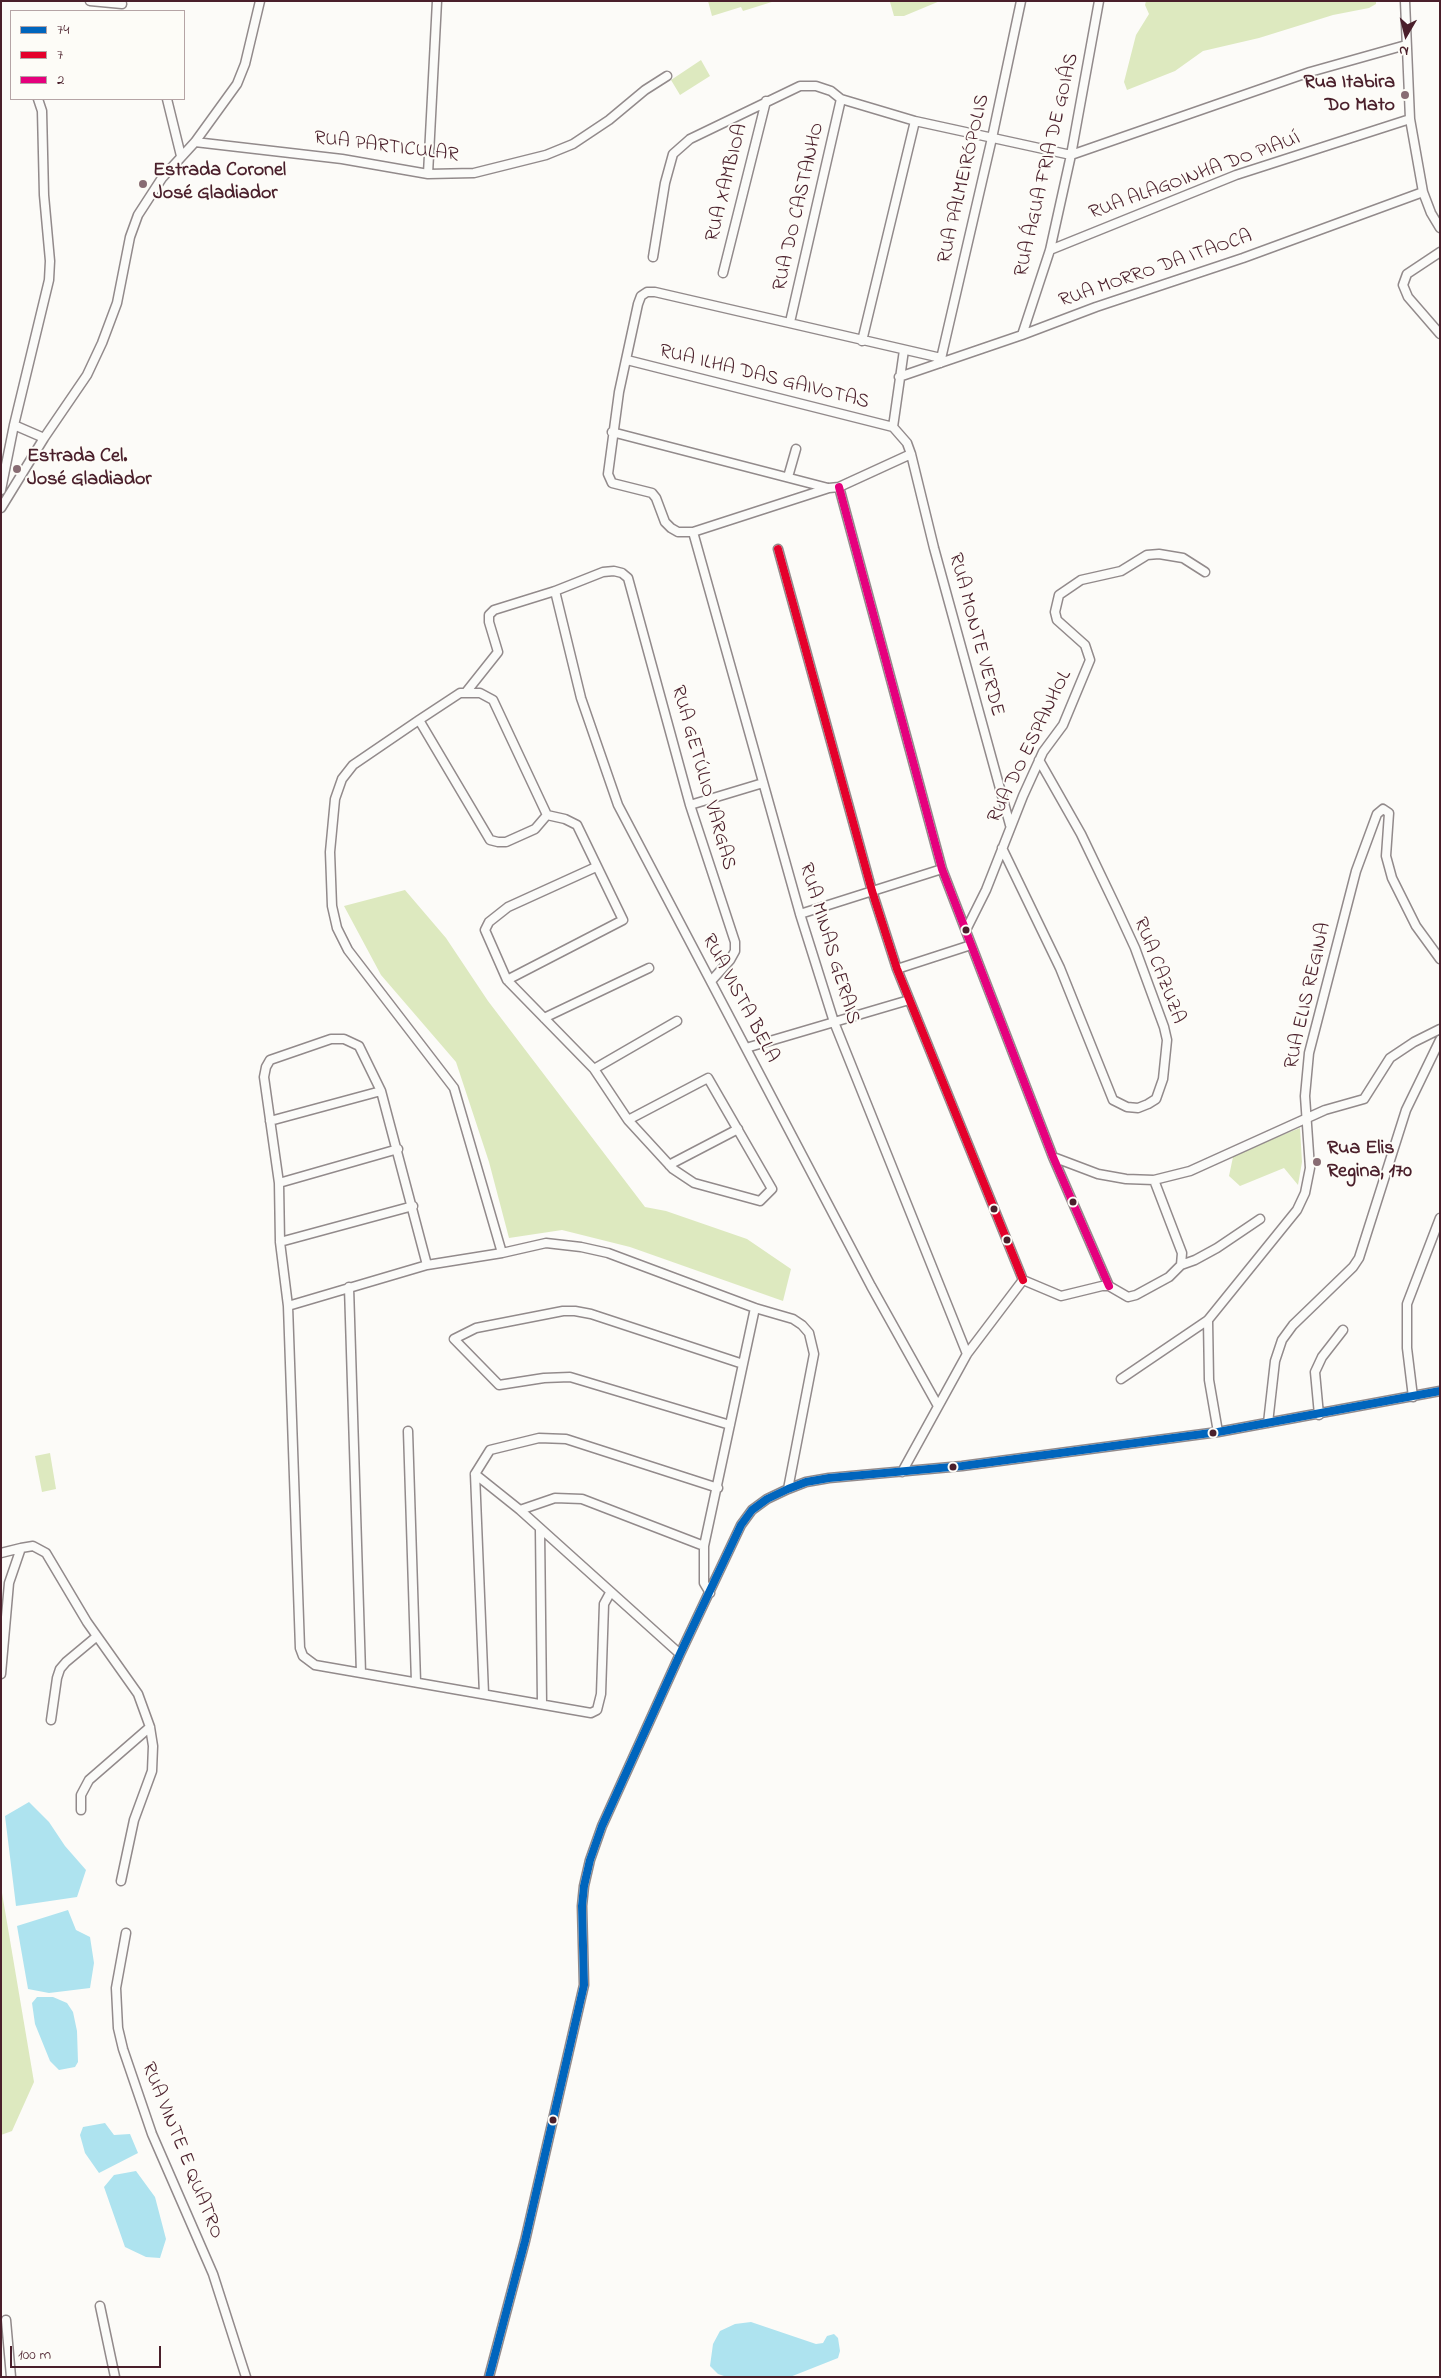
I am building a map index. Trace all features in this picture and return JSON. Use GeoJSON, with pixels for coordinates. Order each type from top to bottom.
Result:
{"type":"FeatureCollection","features":[{"type":"Feature","properties":{"kind":"street"},"geometry":{"type":"LineString","coordinates":[[90,1],[124,6]]}},
{"type":"Feature","properties":{"kind":"street"},"geometry":{"type":"LineString","coordinates":[[1,508],[44,438],[87,375],[102,343],[117,303],[130,237],[138,215],[162,178],[194,142],[237,84],[245,64],[260,1]]}},
{"type":"Feature","properties":{"kind":"street"},"geometry":{"type":"LineString","coordinates":[[428,174],[437,1]]}},
{"type":"Feature","properties":{"kind":"street","name":"RUA PALMEIRÓPOLIS"},"geometry":{"type":"LineString","coordinates":[[940,361],[992,138],[1021,1]]}},
{"type":"Feature","properties":{"kind":"street","name":"RUA ÁGUA FRIA DE GOIÁS"},"geometry":{"type":"LineString","coordinates":[[1022,335],[1050,250],[1071,155],[1099,1]]}},
{"type":"Feature","properties":{"kind":"street"},"geometry":{"type":"LineString","coordinates":[[1405,1],[1410,120],[1423,192],[1431,214],[1440,228]]}},
{"type":"Feature","properties":{"kind":"street"},"geometry":{"type":"LineString","coordinates":[[653,257],[665,183],[673,154],[690,139],[800,86],[816,86],[831,91],[841,98],[915,121],[1071,155],[1310,72],[1406,45]]}},
{"type":"Feature","properties":{"kind":"street","name":"RUA PARTICULAR"},"geometry":{"type":"LineString","coordinates":[[194,142],[342,159],[428,174],[474,173],[546,155],[572,144],[592,133],[645,90],[667,76]]}},
{"type":"Feature","properties":{"kind":"street","name":"RUA DO CASTANHO"},"geometry":{"type":"LineString","coordinates":[[790,322],[841,98]]}},
{"type":"Feature","properties":{"kind":"street"},"geometry":{"type":"LineString","coordinates":[[1,490],[14,425],[49,280],[50,261],[44,195],[42,111],[38,100]]}},
{"type":"Feature","properties":{"kind":"street"},"geometry":{"type":"LineString","coordinates":[[167,100],[181,156]]}},
{"type":"Feature","properties":{"kind":"street","name":"RUA XAMBIOA"},"geometry":{"type":"LineString","coordinates":[[723,273],[766,101]]}},
{"type":"Feature","properties":{"kind":"street","name":"RUA ALAGOINHA DO PIAUÍ"},"geometry":{"type":"LineString","coordinates":[[1050,250],[1236,176],[1410,120]]}},
{"type":"Feature","properties":{"kind":"street"},"geometry":{"type":"LineString","coordinates":[[862,341],[915,121]]}},
{"type":"Feature","properties":{"kind":"street","name":"RUA MORRO DA ITAOCA"},"geometry":{"type":"LineString","coordinates":[[899,377],[940,361],[1022,335],[1096,307],[1243,258],[1423,192]]}},
{"type":"Feature","properties":{"kind":"street"},"geometry":{"type":"LineString","coordinates":[[1440,252],[1407,274],[1403,285],[1408,297],[1440,334]]}},
{"type":"Feature","properties":{"kind":"street"},"geometry":{"type":"LineString","coordinates":[[911,454],[839,487],[829,488],[693,532],[678,532],[670,528],[665,522],[656,498],[652,493],[612,483],[608,474],[612,432],[638,304],[641,296],[646,292],[655,292],[790,322],[904,350],[940,361]]}},
{"type":"Feature","properties":{"kind":"street"},"geometry":{"type":"LineString","coordinates":[[892,427],[904,350]]}},
{"type":"Feature","properties":{"kind":"street","name":"RUA ILHA DAS GAIVOTAS"},"geometry":{"type":"LineString","coordinates":[[627,360],[892,427]]}},
{"type":"Feature","properties":{"kind":"street"},"geometry":{"type":"LineString","coordinates":[[14,425],[44,438]]}},
{"type":"Feature","properties":{"kind":"street","name":"RUA MONTE VERDE"},"geometry":{"type":"LineString","coordinates":[[892,427],[907,444],[911,454],[934,548],[1010,825]]}},
{"type":"Feature","properties":{"kind":"street"},"geometry":{"type":"LineString","coordinates":[[612,432],[829,488]]}},
{"type":"Feature","properties":{"kind":"street"},"geometry":{"type":"LineString","coordinates":[[788,477],[796,449]]}},
{"type":"Feature","properties":{"kind":"street"},"geometry":{"type":"LineString","coordinates":[[839,487],[942,869],[1053,1157],[1109,1286],[1128,1297],[1136,1295],[1169,1277],[1181,1265],[1202,1256],[1260,1219]]}},
{"type":"Feature","properties":{"kind":"street","name":"RUA MINAS GERAIS"},"geometry":{"type":"LineString","coordinates":[[693,532],[800,914],[834,1022],[968,1354]]}},
{"type":"Feature","properties":{"kind":"street"},"geometry":{"type":"LineString","coordinates":[[778,549],[872,891],[897,969],[1023,1280],[1061,1296],[1096,1287],[1109,1286]]}},
{"type":"Feature","properties":{"kind":"street","name":"RUA DO ESPANHOL"},"geometry":{"type":"LineString","coordinates":[[966,930],[986,890],[1010,825],[1039,760],[1063,726],[1090,660],[1085,645],[1057,620],[1055,604],[1059,595],[1068,587],[1081,580],[1121,571],[1147,555],[1170,555],[1183,558],[1205,572]]}},
{"type":"Feature","properties":{"kind":"street","name":"RUA GETÚLIO VARGAS"},"geometry":{"type":"LineString","coordinates":[[555,591],[603,572],[614,571],[622,573],[628,578],[690,805],[735,942],[735,951],[730,960],[712,980]]}},
{"type":"Feature","properties":{"kind":"street"},"geometry":{"type":"LineString","coordinates":[[467,692],[498,652],[489,622],[489,615],[494,610],[555,591]]}},
{"type":"Feature","properties":{"kind":"street","name":"RUA VISTA BELA"},"geometry":{"type":"LineString","coordinates":[[555,591],[581,698],[618,805],[712,980],[871,1286],[938,1406]]}},
{"type":"Feature","properties":{"kind":"street"},"geometry":{"type":"LineString","coordinates":[[502,1253],[454,1088],[348,950],[337,928],[332,906],[330,852],[335,799],[339,786],[353,766],[460,693],[467,692],[480,693],[493,700],[547,815]]}},
{"type":"Feature","properties":{"kind":"street"},"geometry":{"type":"LineString","coordinates":[[419,720],[490,840],[506,842],[535,829],[547,815]]}},
{"type":"Feature","properties":{"kind":"street","name":"RUA CAZUZA"},"geometry":{"type":"LineString","coordinates":[[1002,848],[1060,968],[1113,1100],[1127,1107],[1138,1108],[1148,1104],[1156,1099],[1163,1079],[1167,1040],[1164,1027],[1135,948],[1117,909],[1081,834],[1039,760]]}},
{"type":"Feature","properties":{"kind":"street"},"geometry":{"type":"LineString","coordinates":[[690,805],[763,783]]}},
{"type":"Feature","properties":{"kind":"street","name":"RUA ELIS REGINA"},"geometry":{"type":"LineString","coordinates":[[1121,1379],[1208,1320],[1297,1210],[1305,1193],[1310,1168],[1305,1075],[1309,1053],[1356,871],[1380,810],[1387,810],[1389,813],[1388,866],[1416,926],[1440,959]]}},
{"type":"Feature","properties":{"kind":"street"},"geometry":{"type":"LineString","coordinates":[[507,980],[622,920],[577,825],[565,819],[547,815]]}},
{"type":"Feature","properties":{"kind":"street"},"geometry":{"type":"LineString","coordinates":[[596,866],[508,907],[489,922],[485,930],[507,980],[594,1070],[628,1120],[669,1165],[694,1183],[760,1201],[772,1189],[708,1078],[628,1120]]}},
{"type":"Feature","properties":{"kind":"street"},"geometry":{"type":"LineString","coordinates":[[800,914],[942,869]]}},
{"type":"Feature","properties":{"kind":"street"},"geometry":{"type":"LineString","coordinates":[[897,969],[971,945]]}},
{"type":"Feature","properties":{"kind":"street"},"geometry":{"type":"LineString","coordinates":[[544,1018],[649,968]]}},
{"type":"Feature","properties":{"kind":"street"},"geometry":{"type":"LineString","coordinates":[[746,1048],[909,1000]]}},
{"type":"Feature","properties":{"kind":"street"},"geometry":{"type":"LineString","coordinates":[[594,1070],[676,1021]]}},
{"type":"Feature","properties":{"kind":"street"},"geometry":{"type":"LineString","coordinates":[[1053,1157],[1098,1174],[1126,1180],[1154,1180],[1190,1171],[1325,1110],[1364,1099],[1390,1058],[1440,1028]]}},
{"type":"Feature","properties":{"kind":"street"},"geometry":{"type":"LineString","coordinates":[[426,1265],[413,1206],[381,1091],[359,1046],[344,1039],[331,1039],[274,1058],[268,1063],[264,1077],[279,1183],[280,1242],[288,1306],[300,1648],[303,1656],[315,1665],[591,1712],[598,1710],[602,1690],[604,1604],[610,1593]]}},
{"type":"Feature","properties":{"kind":"street"},"geometry":{"type":"LineString","coordinates":[[1268,1423],[1275,1361],[1282,1340],[1293,1325],[1354,1267],[1359,1258],[1406,1110],[1440,1040]]}},
{"type":"Feature","properties":{"kind":"street"},"geometry":{"type":"LineString","coordinates":[[270,1121],[381,1091]]}},
{"type":"Feature","properties":{"kind":"street"},"geometry":{"type":"LineString","coordinates":[[669,1165],[738,1129]]}},
{"type":"Feature","properties":{"kind":"street"},"geometry":{"type":"LineString","coordinates":[[279,1183],[398,1149]]}},
{"type":"Feature","properties":{"kind":"street"},"geometry":{"type":"LineString","coordinates":[[1154,1180],[1182,1253],[1181,1265]]}},
{"type":"Feature","properties":{"kind":"street"},"geometry":{"type":"LineString","coordinates":[[280,1242],[413,1206]]}},
{"type":"Feature","properties":{"kind":"street"},"geometry":{"type":"LineString","coordinates":[[1413,1397],[1406,1348],[1407,1304],[1440,1218]]}},
{"type":"Feature","properties":{"kind":"street"},"geometry":{"type":"LineString","coordinates":[[288,1306],[426,1265],[546,1244],[595,1250],[798,1322],[809,1334],[814,1347],[788,1489]]}},
{"type":"Feature","properties":{"kind":"street"},"geometry":{"type":"LineString","coordinates":[[902,1472],[968,1354],[1023,1280]]}},
{"type":"Feature","properties":{"kind":"street"},"geometry":{"type":"LineString","coordinates":[[349,1287],[361,1673]]}},
{"type":"Feature","properties":{"kind":"street"},"geometry":{"type":"LineString","coordinates":[[710,1593],[704,1583],[704,1546],[718,1488],[755,1308]]}},
{"type":"Feature","properties":{"kind":"street"},"geometry":{"type":"LineString","coordinates":[[730,1425],[570,1377],[544,1378],[499,1385],[454,1339],[476,1328],[562,1311],[575,1311],[743,1364]]}},
{"type":"Feature","properties":{"kind":"street"},"geometry":{"type":"LineString","coordinates":[[1208,1320],[1209,1380],[1218,1432]]}},
{"type":"Feature","properties":{"kind":"street"},"geometry":{"type":"LineString","coordinates":[[1319,1415],[1315,1372],[1322,1357],[1343,1330]]}},
{"type":"Feature","properties":{"kind":"street"},"geometry":{"type":"LineString","coordinates":[[489,2377],[526,2241],[544,2152],[578,2016],[584,1985],[584,1886],[590,1860],[602,1826],[680,1654],[742,1525],[752,1510],[767,1499],[806,1482],[830,1478],[962,1466],[1218,1432],[1319,1415],[1440,1391]]}},
{"type":"Feature","properties":{"kind":"street"},"geometry":{"type":"LineString","coordinates":[[408,1431],[416,1682]]}},
{"type":"Feature","properties":{"kind":"street"},"geometry":{"type":"LineString","coordinates":[[484,1694],[475,1474],[490,1450],[539,1438],[566,1439],[718,1488]]}},
{"type":"Feature","properties":{"kind":"street"},"geometry":{"type":"LineString","coordinates":[[475,1474],[520,1510],[680,1654]]}},
{"type":"Feature","properties":{"kind":"street"},"geometry":{"type":"LineString","coordinates":[[520,1510],[555,1498],[582,1499],[704,1546]]}},
{"type":"Feature","properties":{"kind":"street"},"geometry":{"type":"LineString","coordinates":[[540,1530],[542,1703]]}},
{"type":"Feature","properties":{"kind":"street"},"geometry":{"type":"LineString","coordinates":[[1,1553],[33,1546],[46,1553],[96,1637],[138,1694],[150,1727],[153,1746],[152,1771],[134,1820],[121,1881]]}},
{"type":"Feature","properties":{"kind":"street"},"geometry":{"type":"LineString","coordinates":[[1,1674],[9,1583],[22,1548]]}},
{"type":"Feature","properties":{"kind":"street"},"geometry":{"type":"LineString","coordinates":[[52,1720],[57,1678],[60,1669],[96,1637]]}},
{"type":"Feature","properties":{"kind":"street"},"geometry":{"type":"LineString","coordinates":[[82,1810],[81,1795],[89,1780],[150,1727]]}},
{"type":"Feature","properties":{"kind":"street","name":"RUA VINTE E QUATRO"},"geometry":{"type":"LineString","coordinates":[[126,1933],[116,1988],[118,2028],[123,2049],[152,2134],[213,2274],[246,2377]]}},
{"type":"Feature","properties":{"kind":"street"},"geometry":{"type":"LineString","coordinates":[[100,2306],[115,2377]]}},
{"type":"Feature","properties":{"kind":"street"},"geometry":{"type":"LineString","coordinates":[[6,2320],[11,2377]]}},
{"type":"Feature","properties":{"kind":"green space"},"geometry":{"type":"Polygon","coordinates":[[[708,1],[775,1],[743,11],[741,7],[712,16],[708,1]]]}},
{"type":"Feature","properties":{"kind":"green space"},"geometry":{"type":"Polygon","coordinates":[[[940,1],[904,16],[894,16],[890,2],[940,1]]]}},
{"type":"Feature","properties":{"kind":"green space"},"geometry":{"type":"Polygon","coordinates":[[[1146,1],[1376,1],[1376,4],[1369,8],[1333,15],[1259,38],[1203,51],[1175,71],[1127,90],[1124,82],[1136,35],[1149,14],[1145,5],[1146,1]]]}},
{"type":"Feature","properties":{"kind":"green space"},"geometry":{"type":"Polygon","coordinates":[[[701,60],[710,76],[680,95],[671,80],[701,60]]]}},
{"type":"Feature","properties":{"kind":"green space"},"geometry":{"type":"Polygon","coordinates":[[[405,890],[446,938],[488,1001],[645,1207],[666,1211],[747,1239],[791,1269],[783,1301],[630,1247],[562,1230],[509,1238],[489,1162],[456,1062],[381,975],[344,906],[405,890]]]}},
{"type":"Feature","properties":{"kind":"green space"},"geometry":{"type":"Polygon","coordinates":[[[1300,1128],[1302,1162],[1298,1185],[1284,1168],[1240,1186],[1229,1176],[1233,1157],[1242,1151],[1300,1128]]]}},
{"type":"Feature","properties":{"kind":"green space"},"geometry":{"type":"Polygon","coordinates":[[[50,1453],[56,1489],[42,1492],[35,1456],[50,1453]]]}},
{"type":"Feature","properties":{"kind":"green space"},"geometry":{"type":"Polygon","coordinates":[[[1,1887],[34,2082],[12,2131],[1,2135],[1,1887]]]}},
{"type":"Feature","properties":{"kind":"water"},"geometry":{"type":"Polygon","coordinates":[[[29,1802],[49,1822],[65,1846],[86,1870],[77,1897],[16,1906],[5,1816],[29,1802]]]}},
{"type":"Feature","properties":{"kind":"water"},"geometry":{"type":"Polygon","coordinates":[[[68,1910],[76,1930],[90,1937],[94,1963],[90,1988],[49,1993],[28,1989],[17,1926],[68,1910]]]}},
{"type":"Feature","properties":{"kind":"water"},"geometry":{"type":"Polygon","coordinates":[[[37,1997],[53,1997],[67,2003],[73,2012],[77,2031],[78,2062],[75,2067],[59,2070],[50,2061],[35,2024],[32,2003],[37,1997]]]}},
{"type":"Feature","properties":{"kind":"water"},"geometry":{"type":"Polygon","coordinates":[[[105,2123],[114,2135],[130,2134],[138,2153],[99,2173],[85,2153],[80,2135],[83,2127],[105,2123]]]}},
{"type":"Feature","properties":{"kind":"water"},"geometry":{"type":"Polygon","coordinates":[[[136,2171],[155,2197],[166,2239],[160,2258],[146,2257],[125,2247],[104,2187],[114,2175],[136,2171]]]}},
{"type":"Feature","properties":{"kind":"water"},"geometry":{"type":"Polygon","coordinates":[[[751,2322],[816,2344],[823,2343],[827,2336],[834,2334],[838,2338],[840,2351],[838,2358],[790,2377],[727,2377],[718,2374],[710,2366],[713,2344],[720,2331],[735,2324],[751,2322]]]}},
{"type":"Feature","properties":{"kind":"transit line","name":"2"},"geometry":{"type":"LineString","coordinates":[[839,487],[942,869],[1053,1157],[1109,1286]]}},
{"type":"Feature","properties":{"kind":"transit line","name":"7"},"geometry":{"type":"LineString","coordinates":[[778,549],[872,891],[897,969],[1023,1280]]}},
{"type":"Feature","properties":{"kind":"transit line","name":"74"},"geometry":{"type":"LineString","coordinates":[[489,2377],[525,2241],[584,1985],[582,1906],[590,1860],[602,1826],[680,1654],[741,1525],[752,1510],[767,1499],[788,1489],[806,1482],[829,1478],[962,1466],[1218,1432],[1440,1391]]}},
{"type":"Feature","properties":{"kind":"place","name":"Rua Itabira Do Mato"},"geometry":{"type":"Point","coordinates":[1405,95]}},
{"type":"Feature","properties":{"kind":"place","name":"Estrada Coronel José Gladiador"},"geometry":{"type":"Point","coordinates":[143,184]}},
{"type":"Feature","properties":{"kind":"place","name":"Estrada Cel. José Gladiador"},"geometry":{"type":"Point","coordinates":[17,469]}},
{"type":"Feature","properties":{"kind":"place","name":"Rua Elis Regina, 170"},"geometry":{"type":"Point","coordinates":[1317,1162]}}]}
